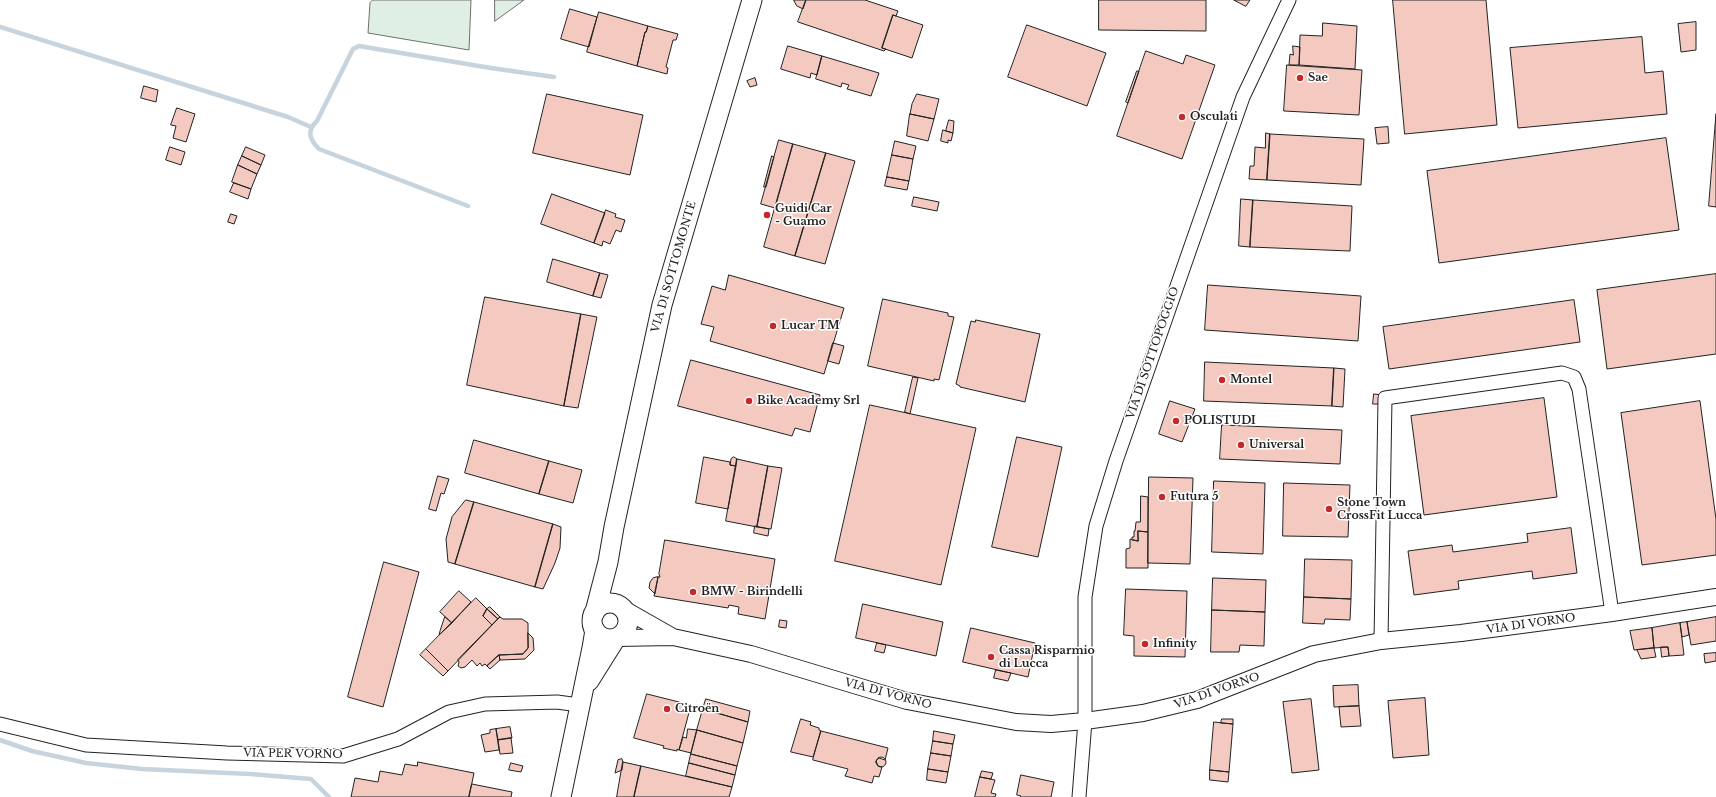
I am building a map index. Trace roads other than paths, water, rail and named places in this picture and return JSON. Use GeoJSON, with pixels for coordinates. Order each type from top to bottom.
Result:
{"type":"FeatureCollection","features":[{"type":"Feature","properties":{"kind":"main road","name":"VIA DI SOTTOMONTE"},"geometry":{"type":"LineString","coordinates":[[561,797],[614,527],[662,305],[752,0]]}},
{"type":"Feature","properties":{"kind":"main road","name":"VIA DI SOTTOMONTE"},"geometry":{"type":"LineString","coordinates":[[581,698],[616,638],[626,630],[628,625],[628,618],[622,608],[614,587],[608,562]]}},
{"type":"Feature","properties":{"kind":"main road"},"geometry":{"type":"LineString","coordinates":[[616,638],[604,638],[595,621],[605,604],[611,603],[622,608]]}},
{"type":"Feature","properties":{"kind":"street","name":"VIA DI SOTTOPOGGIO"},"geometry":{"type":"LineString","coordinates":[[1079,797],[1085,721],[1085,597],[1095,533],[1106,492],[1243,97],[1289,0]]}},
{"type":"Feature","properties":{"kind":"street"},"geometry":{"type":"LineString","coordinates":[[1381,641],[1385,398],[1562,373],[1574,377],[1579,389],[1612,613]]}},
{"type":"Feature","properties":{"kind":"street","name":"VIA DI VORNO"},"geometry":{"type":"LineString","coordinates":[[616,638],[673,637],[751,654],[907,701],[1016,722],[1051,724],[1143,713],[1197,700],[1314,654],[1381,641],[1460,633],[1612,613],[1716,597]]}},
{"type":"Feature","properties":{"kind":"street","name":"VIA DI VORNO"},"geometry":{"type":"LineString","coordinates":[[622,608],[673,637]]}},
{"type":"Feature","properties":{"kind":"street","name":"VIA PER VORNO"},"geometry":{"type":"LineString","coordinates":[[0,724],[86,745],[227,753],[343,756],[398,739],[449,712],[485,704],[557,702],[581,698]]}},
{"type":"Feature","properties":{"kind":"waterway"},"geometry":{"type":"LineString","coordinates":[[0,27],[288,117],[311,127]]}},
{"type":"Feature","properties":{"kind":"waterway"},"geometry":{"type":"LineString","coordinates":[[468,206],[319,149],[313,142],[310,135],[311,128],[317,121],[353,49],[359,46],[554,77]]}},
{"type":"Feature","properties":{"kind":"waterway"},"geometry":{"type":"LineString","coordinates":[[0,740],[32,751],[86,763],[142,769],[250,774],[311,779],[329,797]]}},
{"type":"Feature","properties":{"kind":"place","name":"Sae"},"geometry":{"type":"Point","coordinates":[1300,78]}},
{"type":"Feature","properties":{"kind":"place","name":"Osculati"},"geometry":{"type":"Point","coordinates":[1182,117]}},
{"type":"Feature","properties":{"kind":"place","name":"Guidi Car - Guamo"},"geometry":{"type":"Point","coordinates":[767,215]}},
{"type":"Feature","properties":{"kind":"place","name":"Lucar TM"},"geometry":{"type":"Point","coordinates":[773,326]}},
{"type":"Feature","properties":{"kind":"place","name":"Montel"},"geometry":{"type":"Point","coordinates":[1222,380]}},
{"type":"Feature","properties":{"kind":"place","name":"Bike Academy Srl"},"geometry":{"type":"Point","coordinates":[749,401]}},
{"type":"Feature","properties":{"kind":"place","name":"POLISTUDI"},"geometry":{"type":"Point","coordinates":[1176,421]}},
{"type":"Feature","properties":{"kind":"place","name":"Universal"},"geometry":{"type":"Point","coordinates":[1241,445]}},
{"type":"Feature","properties":{"kind":"place","name":"Futura 5"},"geometry":{"type":"Point","coordinates":[1162,497]}},
{"type":"Feature","properties":{"kind":"place","name":"Stone Town CrossFit Lucca"},"geometry":{"type":"Point","coordinates":[1329,509]}},
{"type":"Feature","properties":{"kind":"place","name":"BMW - Birindelli"},"geometry":{"type":"Point","coordinates":[693,592]}},
{"type":"Feature","properties":{"kind":"place","name":"Infinity"},"geometry":{"type":"Point","coordinates":[1145,644]}},
{"type":"Feature","properties":{"kind":"place","name":"Cassa Risparmio di Lucca"},"geometry":{"type":"Point","coordinates":[991,657]}},
{"type":"Feature","properties":{"kind":"place","name":"Citroën"},"geometry":{"type":"Point","coordinates":[667,709]}}]}
